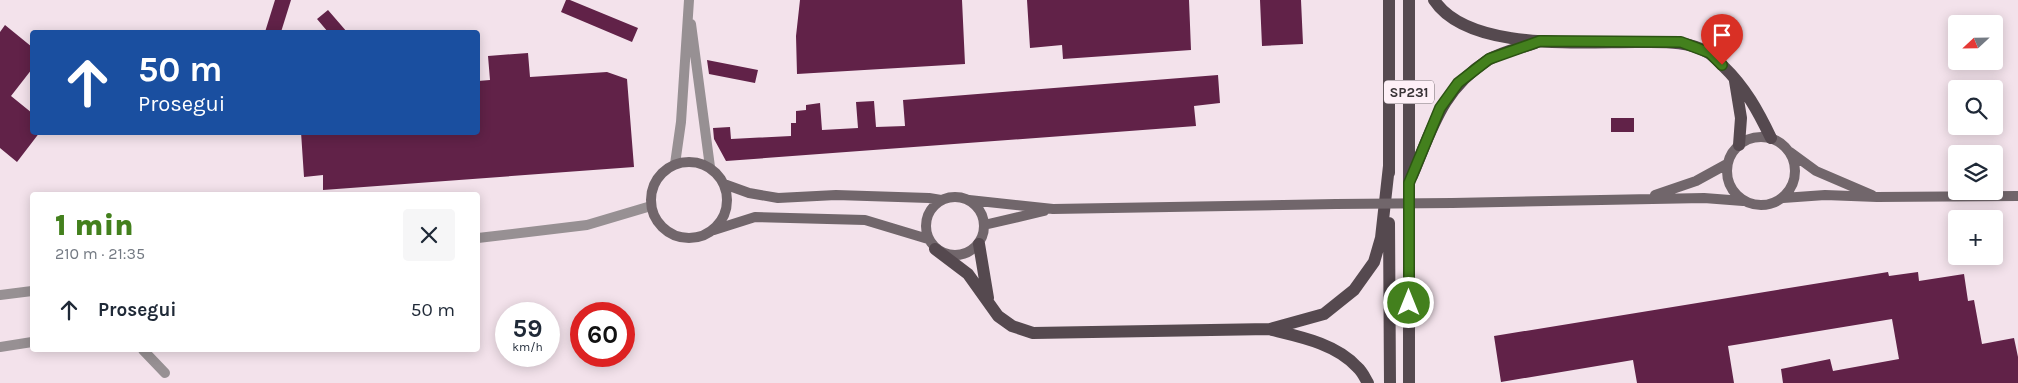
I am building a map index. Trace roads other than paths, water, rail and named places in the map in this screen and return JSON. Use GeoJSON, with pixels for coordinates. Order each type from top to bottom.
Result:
{"type":"FeatureCollection","features":[{"type":"Feature","properties":{"kind":"main road","name":"SP231"},"geometry":{"type":"LineString","coordinates":[[1389,0],[1390,383]]}},
{"type":"Feature","properties":{"kind":"main road","name":"SP231"},"geometry":{"type":"LineString","coordinates":[[1409,383],[1410,0]]}},
{"type":"Feature","properties":{"kind":"main road"},"geometry":{"type":"LineString","coordinates":[[1434,0],[1460,23],[1496,37],[1540,41],[1681,42],[1710,53],[1734,76],[1756,107],[1776,141],[1816,171],[1877,197]]}},
{"type":"Feature","properties":{"kind":"main road"},"geometry":{"type":"LineString","coordinates":[[1409,183],[1440,108],[1458,83],[1489,59],[1540,41]]}},
{"type":"Feature","properties":{"kind":"main road"},"geometry":{"type":"LineString","coordinates":[[1734,76],[1741,118],[1739,145]]}},
{"type":"Feature","properties":{"kind":"main road"},"geometry":{"type":"LineString","coordinates":[[1743,201],[1729,185],[1726,174],[1731,153],[1749,139],[1760,137],[1776,141]]}},
{"type":"Feature","properties":{"kind":"main road"},"geometry":{"type":"LineString","coordinates":[[1389,166],[1381,238],[1374,262],[1354,290],[1324,314],[1270,329],[1033,332],[1012,326],[998,316],[968,274],[932,244],[926,231],[927,216],[934,206],[941,200],[950,197],[1052,209],[1336,204],[1452,203],[1645,198],[1704,198],[1743,201],[1759,206],[1776,203],[1790,190],[1794,181],[1795,171],[1789,152]]}},
{"type":"Feature","properties":{"kind":"main road"},"geometry":{"type":"LineString","coordinates":[[712,231],[722,221],[727,210],[728,197],[724,184],[716,172],[693,162],[675,164],[664,171],[656,181],[651,193],[651,206],[656,219],[664,229],[675,236],[688,239],[701,237],[712,231],[755,217],[866,220],[932,244],[944,254],[953,256],[963,255],[972,251],[979,244],[983,235],[982,215],[969,200]]}},
{"type":"Feature","properties":{"kind":"main road"},"geometry":{"type":"LineString","coordinates":[[1645,198],[1696,180],[1727,164]]}},
{"type":"Feature","properties":{"kind":"main road"},"geometry":{"type":"LineString","coordinates":[[724,184],[749,193],[778,198],[836,196],[929,198],[941,200]]}},
{"type":"Feature","properties":{"kind":"main road"},"geometry":{"type":"LineString","coordinates":[[1783,198],[1825,195],[1877,197],[2018,196]]}},
{"type":"Feature","properties":{"kind":"main road"},"geometry":{"type":"LineString","coordinates":[[984,225],[1052,209]]}},
{"type":"Feature","properties":{"kind":"main road"},"geometry":{"type":"LineString","coordinates":[[979,244],[988,301]]}},
{"type":"Feature","properties":{"kind":"main road"},"geometry":{"type":"LineString","coordinates":[[1270,329],[1307,339],[1335,350],[1357,367],[1368,383]]}},
{"type":"Feature","properties":{"kind":"street"},"geometry":{"type":"LineString","coordinates":[[675,164],[681,122],[689,0]]}},
{"type":"Feature","properties":{"kind":"street"},"geometry":{"type":"LineString","coordinates":[[689,13],[696,49],[710,168]]}},
{"type":"Feature","properties":{"kind":"street"},"geometry":{"type":"LineString","coordinates":[[480,238],[587,225],[651,206]]}},
{"type":"Feature","properties":{"kind":"street"},"geometry":{"type":"LineString","coordinates":[[0,295],[30,291]]}},
{"type":"Feature","properties":{"kind":"street"},"geometry":{"type":"LineString","coordinates":[[0,347],[30,342]]}},
{"type":"Feature","properties":{"kind":"street"},"geometry":{"type":"LineString","coordinates":[[145,352],[165,373]]}}]}
